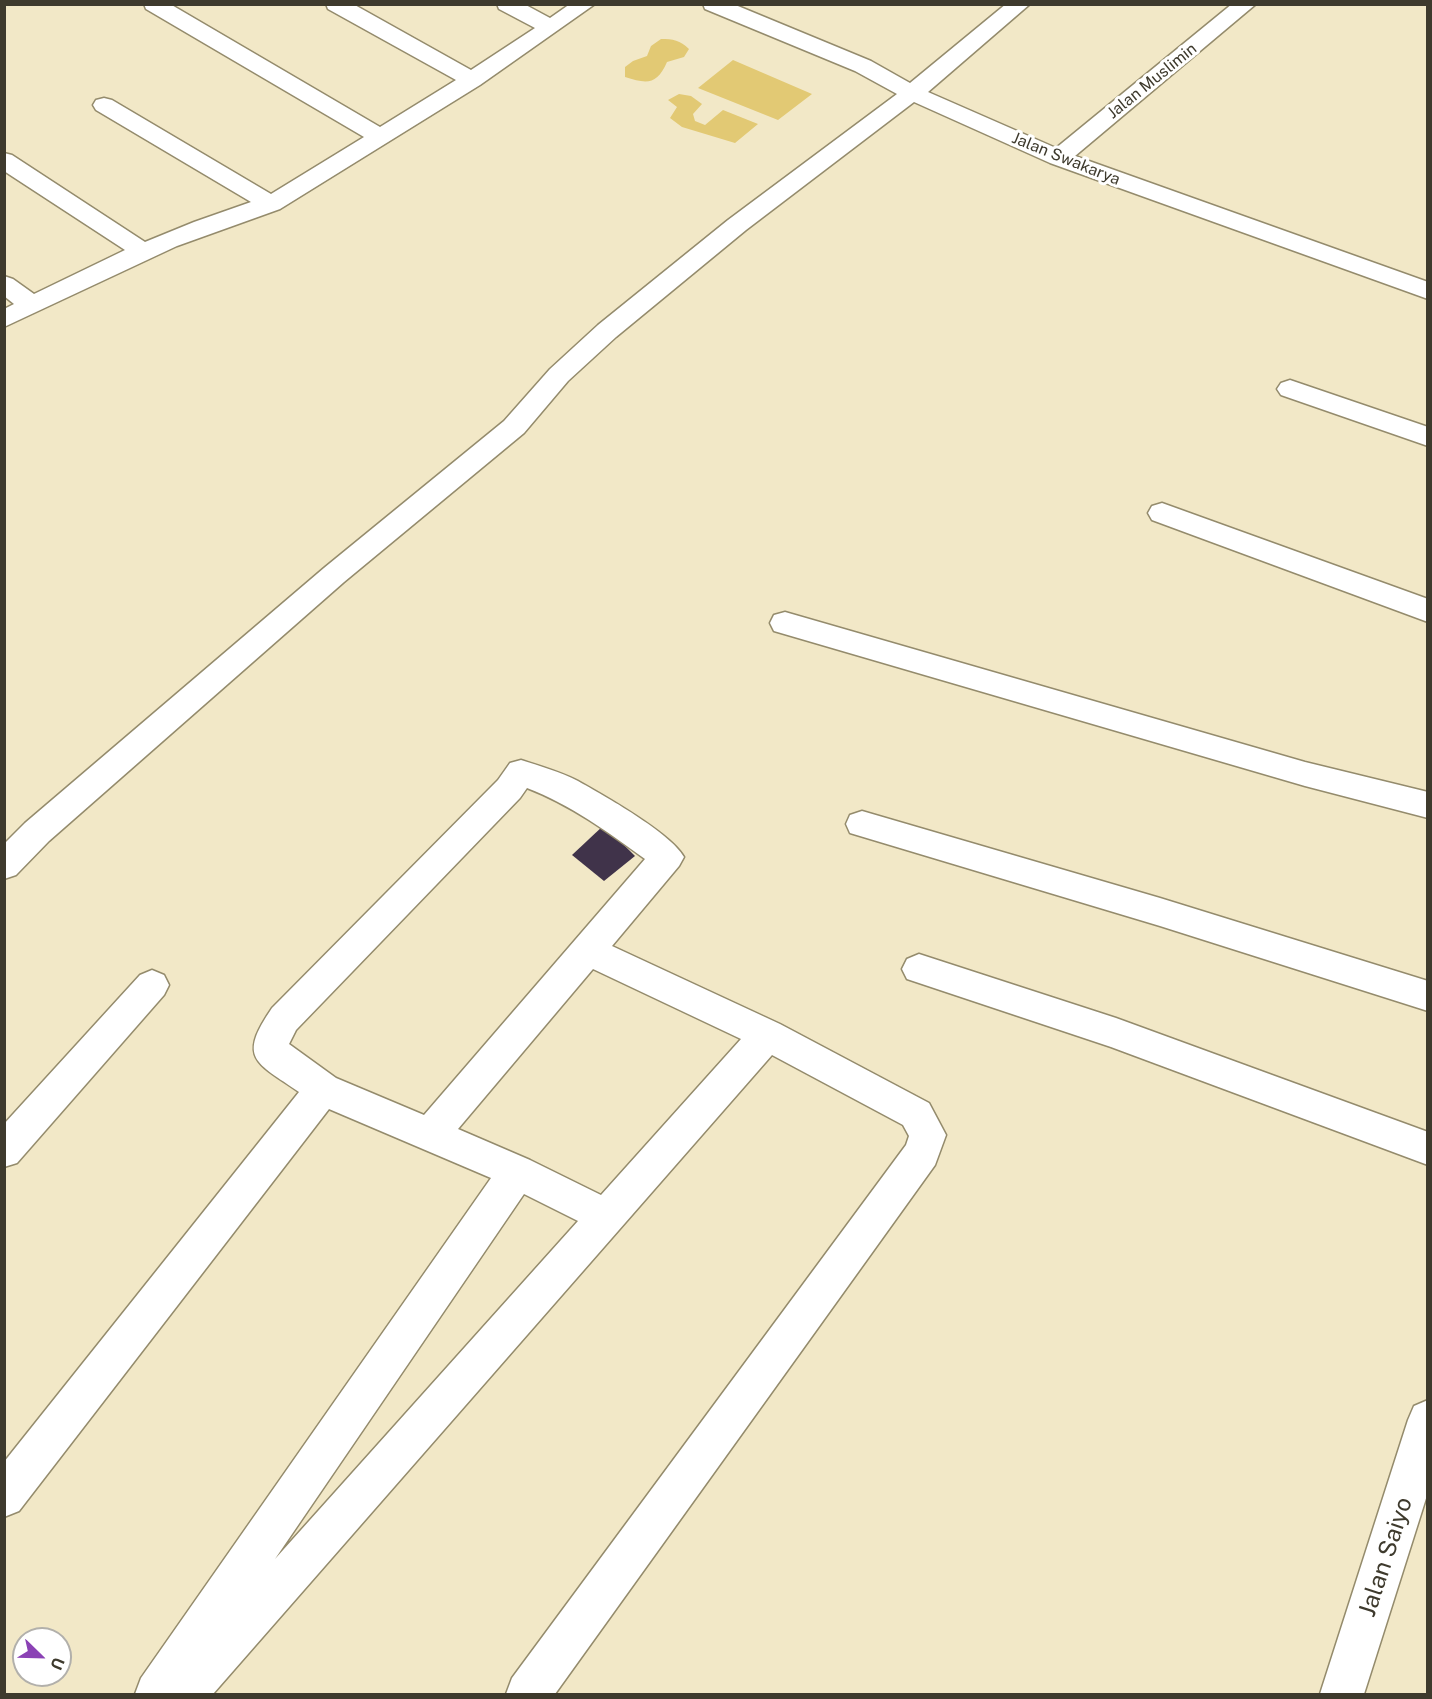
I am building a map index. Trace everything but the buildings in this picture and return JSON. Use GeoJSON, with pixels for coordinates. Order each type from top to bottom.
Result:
{"type":"FeatureCollection","features":[{"type":"Feature","properties":{"kind":"street"},"geometry":{"type":"LineString","coordinates":[[154,4],[379,136]]}},
{"type":"Feature","properties":{"kind":"street"},"geometry":{"type":"LineString","coordinates":[[336,4],[472,80]]}},
{"type":"Feature","properties":{"kind":"street"},"geometry":{"type":"LineString","coordinates":[[507,4],[550,27]]}},
{"type":"Feature","properties":{"kind":"street"},"geometry":{"type":"LineString","coordinates":[[4,319],[143,251],[237,213],[271,204],[472,80],[585,4]]}},
{"type":"Feature","properties":{"kind":"street","name":"Jalan Swakarya"},"geometry":{"type":"LineString","coordinates":[[713,4],[863,66],[912,93],[1058,158],[1428,291]]}},
{"type":"Feature","properties":{"kind":"street"},"geometry":{"type":"LineString","coordinates":[[747,18],[768,4]]}},
{"type":"Feature","properties":{"kind":"street"},"geometry":{"type":"LineString","coordinates":[[4,866],[37,832],[316,591],[514,427],[559,375],[608,331],[737,225],[912,93],[1020,4]]}},
{"type":"Feature","properties":{"kind":"street","name":"Jalan Muslimin"},"geometry":{"type":"LineString","coordinates":[[1058,158],[1246,4]]}},
{"type":"Feature","properties":{"kind":"street"},"geometry":{"type":"LineString","coordinates":[[104,105],[271,204]]}},
{"type":"Feature","properties":{"kind":"street"},"geometry":{"type":"LineString","coordinates":[[4,160],[143,251]]}},
{"type":"Feature","properties":{"kind":"street"},"geometry":{"type":"LineString","coordinates":[[4,284],[33,305]]}},
{"type":"Feature","properties":{"kind":"street"},"geometry":{"type":"LineString","coordinates":[[1290,389],[1428,437]]}},
{"type":"Feature","properties":{"kind":"street"},"geometry":{"type":"LineString","coordinates":[[1162,513],[1428,611]]}},
{"type":"Feature","properties":{"kind":"street"},"geometry":{"type":"LineString","coordinates":[[785,623],[1305,774],[1428,805]]}},
{"type":"Feature","properties":{"kind":"street"},"geometry":{"type":"LineString","coordinates":[[430,1135],[668,857],[622,824],[564,789],[521,772],[509,789],[276,1029],[270,1044],[273,1053],[323,1089],[430,1135],[517,1172],[608,1217]]}},
{"type":"Feature","properties":{"kind":"street"},"geometry":{"type":"LineString","coordinates":[[862,824],[1160,912],[1428,996]]}},
{"type":"Feature","properties":{"kind":"street"},"geometry":{"type":"LineString","coordinates":[[528,1695],[922,1154],[927,1142],[926,1129],[916,1114],[767,1035],[589,951]]}},
{"type":"Feature","properties":{"kind":"street"},"geometry":{"type":"LineString","coordinates":[[919,969],[1116,1033],[1428,1149]]}},
{"type":"Feature","properties":{"kind":"street"},"geometry":{"type":"LineString","coordinates":[[4,1151],[152,985]]}},
{"type":"Feature","properties":{"kind":"street"},"geometry":{"type":"LineString","coordinates":[[184,1695],[767,1035]]}},
{"type":"Feature","properties":{"kind":"street"},"geometry":{"type":"LineString","coordinates":[[4,1496],[323,1089]]}},
{"type":"Feature","properties":{"kind":"street"},"geometry":{"type":"LineString","coordinates":[[157,1695],[517,1172]]}},
{"type":"Feature","properties":{"kind":"street","name":"Jalan Saiyo"},"geometry":{"type":"LineString","coordinates":[[1342,1695],[1424,1445]]}},
{"type":"Feature","properties":{"kind":"shaded area"},"geometry":{"type":"Polygon","coordinates":[[[661,39],[676,41],[689,49],[684,57],[667,62],[655,79],[639,81],[625,77],[625,67],[647,56],[651,46],[661,39]]]}},
{"type":"Feature","properties":{"kind":"shaded area"},"geometry":{"type":"Polygon","coordinates":[[[733,60],[812,94],[778,120],[698,88],[733,60]]]}},
{"type":"Feature","properties":{"kind":"shaded area"},"geometry":{"type":"Polygon","coordinates":[[[679,94],[691,96],[702,104],[693,114],[695,121],[705,125],[723,110],[758,124],[735,143],[682,127],[670,118],[677,107],[668,100],[679,94]]]}}]}
